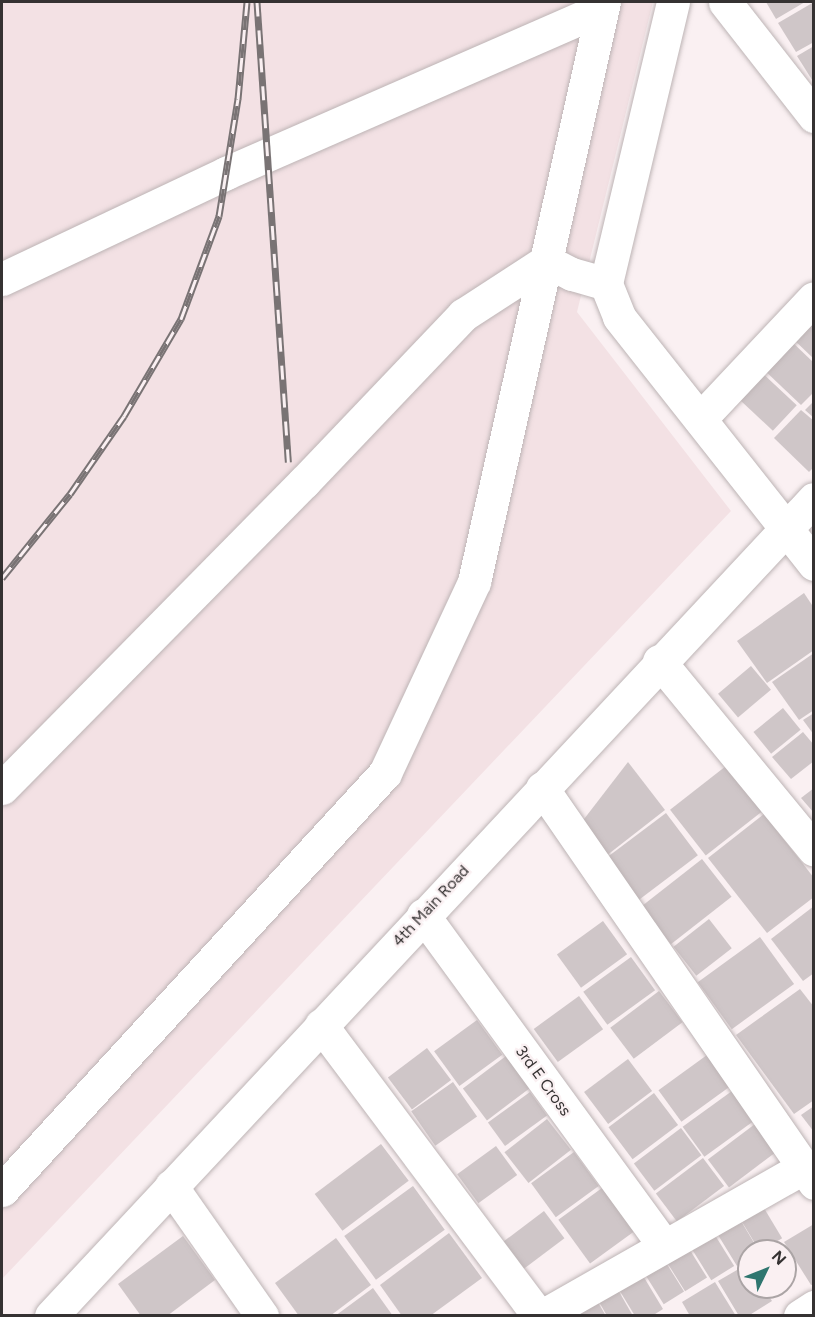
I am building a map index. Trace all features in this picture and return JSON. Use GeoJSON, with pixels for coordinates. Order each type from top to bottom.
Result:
{"type":"FeatureCollection","features":[{"type":"Feature","properties":{"kind":"street"},"geometry":{"type":"LineString","coordinates":[[673,2],[606,284],[619,317],[813,564]]}},
{"type":"Feature","properties":{"kind":"street"},"geometry":{"type":"LineString","coordinates":[[725,2],[813,116]]}},
{"type":"Feature","properties":{"kind":"street"},"geometry":{"type":"LineString","coordinates":[[2,1190],[385,773],[474,582],[603,5]]}},
{"type":"Feature","properties":{"kind":"street"},"geometry":{"type":"LineString","coordinates":[[2,279],[226,173],[603,5]]}},
{"type":"Feature","properties":{"kind":"street"},"geometry":{"type":"LineString","coordinates":[[546,261],[572,274],[606,284]]}},
{"type":"Feature","properties":{"kind":"street"},"geometry":{"type":"LineString","coordinates":[[2,788],[304,482],[463,315],[546,261]]}},
{"type":"Feature","properties":{"kind":"street"},"geometry":{"type":"LineString","coordinates":[[700,419],[813,298]]}},
{"type":"Feature","properties":{"kind":"street","name":"4th Main Road"},"geometry":{"type":"LineString","coordinates":[[51,1316],[659,661],[813,499]]}},
{"type":"Feature","properties":{"kind":"street"},"geometry":{"type":"LineString","coordinates":[[659,661],[813,850]]}},
{"type":"Feature","properties":{"kind":"street"},"geometry":{"type":"LineString","coordinates":[[321,1025],[540,1316],[664,1246],[808,1176],[542,788]]}},
{"type":"Feature","properties":{"kind":"street","name":"3rd E Cross"},"geometry":{"type":"LineString","coordinates":[[423,915],[664,1246]]}},
{"type":"Feature","properties":{"kind":"street"},"geometry":{"type":"LineString","coordinates":[[171,1186],[262,1316]]}},
{"type":"Feature","properties":{"kind":"street"},"geometry":{"type":"LineString","coordinates":[[800,1316],[813,1307]]}},
{"type":"Feature","properties":{"kind":"shaded area"},"geometry":{"type":"Polygon","coordinates":[[[2,2],[653,2],[577,312],[731,511],[2,1279],[2,2]]]}},
{"type":"Feature","properties":{"kind":"building"},"geometry":{"type":"Polygon","coordinates":[[[766,2],[805,2],[776,19],[766,2]]]}},
{"type":"Feature","properties":{"kind":"building"},"geometry":{"type":"Polygon","coordinates":[[[814,2],[814,42],[796,52],[778,23],[814,2]]]}},
{"type":"Feature","properties":{"kind":"building"},"geometry":{"type":"Polygon","coordinates":[[[814,46],[814,83],[797,56],[814,46]]]}},
{"type":"Feature","properties":{"kind":"building"},"geometry":{"type":"Polygon","coordinates":[[[814,313],[814,359],[791,337],[814,313]]]}},
{"type":"Feature","properties":{"kind":"building"},"geometry":{"type":"Polygon","coordinates":[[[789,339],[814,363],[814,392],[801,405],[762,368],[789,339]]]}},
{"type":"Feature","properties":{"kind":"building"},"geometry":{"type":"Polygon","coordinates":[[[758,369],[797,405],[773,431],[734,395],[758,369]]]}},
{"type":"Feature","properties":{"kind":"building"},"geometry":{"type":"Polygon","coordinates":[[[814,401],[814,418],[805,410],[814,401]]]}},
{"type":"Feature","properties":{"kind":"building"},"geometry":{"type":"Polygon","coordinates":[[[801,410],[814,421],[814,467],[809,472],[774,438],[801,410]]]}},
{"type":"Feature","properties":{"kind":"building"},"geometry":{"type":"Polygon","coordinates":[[[804,593],[814,608],[814,650],[767,683],[737,641],[804,593]]]}},
{"type":"Feature","properties":{"kind":"building"},"geometry":{"type":"Polygon","coordinates":[[[814,653],[814,710],[799,720],[772,682],[814,653]]]}},
{"type":"Feature","properties":{"kind":"building"},"geometry":{"type":"Polygon","coordinates":[[[751,666],[771,690],[738,717],[718,694],[751,666]]]}},
{"type":"Feature","properties":{"kind":"building"},"geometry":{"type":"Polygon","coordinates":[[[783,708],[801,730],[771,754],[753,732],[783,708]]]}},
{"type":"Feature","properties":{"kind":"building"},"geometry":{"type":"Polygon","coordinates":[[[814,713],[814,735],[803,720],[814,713]]]}},
{"type":"Feature","properties":{"kind":"building"},"geometry":{"type":"Polygon","coordinates":[[[803,732],[814,745],[814,761],[791,779],[772,757],[803,732]]]}},
{"type":"Feature","properties":{"kind":"building"},"geometry":{"type":"Polygon","coordinates":[[[628,762],[665,810],[606,856],[581,823],[628,762]]]}},
{"type":"Feature","properties":{"kind":"building"},"geometry":{"type":"Polygon","coordinates":[[[726,766],[762,812],[706,855],[670,810],[726,766]]]}},
{"type":"Feature","properties":{"kind":"building"},"geometry":{"type":"Polygon","coordinates":[[[814,788],[814,813],[801,798],[814,788]]]}},
{"type":"Feature","properties":{"kind":"building"},"geometry":{"type":"Polygon","coordinates":[[[666,813],[698,855],[636,902],[605,859],[666,813]]]}},
{"type":"Feature","properties":{"kind":"building"},"geometry":{"type":"Polygon","coordinates":[[[764,814],[814,878],[814,897],[767,933],[708,858],[764,814]]]}},
{"type":"Feature","properties":{"kind":"building"},"geometry":{"type":"Polygon","coordinates":[[[702,859],[732,897],[671,944],[641,906],[702,859]]]}},
{"type":"Feature","properties":{"kind":"building"},"geometry":{"type":"Polygon","coordinates":[[[814,906],[814,973],[803,981],[771,939],[814,906]]]}},
{"type":"Feature","properties":{"kind":"building"},"geometry":{"type":"Polygon","coordinates":[[[709,919],[732,948],[696,976],[674,947],[709,919]]]}},
{"type":"Feature","properties":{"kind":"building"},"geometry":{"type":"Polygon","coordinates":[[[603,921],[627,954],[581,988],[557,955],[603,921]]]}},
{"type":"Feature","properties":{"kind":"building"},"geometry":{"type":"Polygon","coordinates":[[[760,937],[794,984],[732,1029],[698,982],[760,937]]]}},
{"type":"Feature","properties":{"kind":"building"},"geometry":{"type":"Polygon","coordinates":[[[631,957],[655,990],[607,1025],[583,992],[631,957]]]}},
{"type":"Feature","properties":{"kind":"building"},"geometry":{"type":"Polygon","coordinates":[[[800,989],[814,1007],[814,1100],[794,1114],[736,1035],[800,989]]]}},
{"type":"Feature","properties":{"kind":"building"},"geometry":{"type":"Polygon","coordinates":[[[659,991],[682,1022],[634,1059],[610,1028],[659,991]]]}},
{"type":"Feature","properties":{"kind":"building"},"geometry":{"type":"Polygon","coordinates":[[[579,996],[603,1029],[558,1062],[534,1029],[579,996]]]}},
{"type":"Feature","properties":{"kind":"building"},"geometry":{"type":"Polygon","coordinates":[[[477,1020],[502,1055],[459,1086],[434,1051],[477,1020]]]}},
{"type":"Feature","properties":{"kind":"building"},"geometry":{"type":"Polygon","coordinates":[[[427,1048],[451,1080],[412,1109],[388,1077],[427,1048]]]}},
{"type":"Feature","properties":{"kind":"building"},"geometry":{"type":"Polygon","coordinates":[[[707,1055],[730,1087],[681,1122],[658,1090],[707,1055]]]}},
{"type":"Feature","properties":{"kind":"building"},"geometry":{"type":"Polygon","coordinates":[[[506,1056],[530,1088],[487,1120],[463,1088],[506,1056]]]}},
{"type":"Feature","properties":{"kind":"building"},"geometry":{"type":"Polygon","coordinates":[[[628,1059],[652,1091],[608,1124],[584,1092],[628,1059]]]}},
{"type":"Feature","properties":{"kind":"building"},"geometry":{"type":"Polygon","coordinates":[[[453,1082],[477,1116],[435,1146],[411,1111],[453,1082]]]}},
{"type":"Feature","properties":{"kind":"building"},"geometry":{"type":"Polygon","coordinates":[[[732,1091],[754,1121],[704,1157],[683,1127],[732,1091]]]}},
{"type":"Feature","properties":{"kind":"building"},"geometry":{"type":"Polygon","coordinates":[[[530,1092],[547,1115],[505,1146],[488,1123],[530,1092]]]}},
{"type":"Feature","properties":{"kind":"building"},"geometry":{"type":"Polygon","coordinates":[[[654,1093],[678,1125],[633,1159],[608,1127],[654,1093]]]}},
{"type":"Feature","properties":{"kind":"building"},"geometry":{"type":"Polygon","coordinates":[[[814,1106],[814,1132],[801,1115],[814,1106]]]}},
{"type":"Feature","properties":{"kind":"building"},"geometry":{"type":"Polygon","coordinates":[[[547,1119],[571,1150],[528,1183],[504,1152],[547,1119]]]}},
{"type":"Feature","properties":{"kind":"building"},"geometry":{"type":"Polygon","coordinates":[[[755,1124],[776,1152],[729,1187],[708,1160],[755,1124]]]}},
{"type":"Feature","properties":{"kind":"building"},"geometry":{"type":"Polygon","coordinates":[[[681,1128],[701,1155],[654,1191],[634,1164],[681,1128]]]}},
{"type":"Feature","properties":{"kind":"building"},"geometry":{"type":"Polygon","coordinates":[[[381,1144],[409,1181],[342,1231],[315,1194],[381,1144]]]}},
{"type":"Feature","properties":{"kind":"building"},"geometry":{"type":"Polygon","coordinates":[[[496,1146],[517,1175],[478,1203],[457,1174],[496,1146]]]}},
{"type":"Feature","properties":{"kind":"building"},"geometry":{"type":"Polygon","coordinates":[[[574,1152],[599,1186],[556,1217],[531,1183],[574,1152]]]}},
{"type":"Feature","properties":{"kind":"building"},"geometry":{"type":"Polygon","coordinates":[[[703,1158],[724,1186],[677,1221],[656,1194],[703,1158]]]}},
{"type":"Feature","properties":{"kind":"building"},"geometry":{"type":"Polygon","coordinates":[[[413,1186],[445,1230],[376,1280],[344,1236],[413,1186]]]}},
{"type":"Feature","properties":{"kind":"building"},"geometry":{"type":"Polygon","coordinates":[[[602,1188],[634,1232],[590,1263],[558,1220],[602,1188]]]}},
{"type":"Feature","properties":{"kind":"building"},"geometry":{"type":"Polygon","coordinates":[[[761,1203],[781,1239],[752,1239],[739,1216],[761,1203]]]}},
{"type":"Feature","properties":{"kind":"building"},"geometry":{"type":"Polygon","coordinates":[[[544,1211],[564,1238],[523,1269],[502,1242],[544,1211]]]}},
{"type":"Feature","properties":{"kind":"building"},"geometry":{"type":"Polygon","coordinates":[[[738,1216],[752,1239],[737,1239],[737,1266],[715,1230],[738,1216]]]}},
{"type":"Feature","properties":{"kind":"building"},"geometry":{"type":"Polygon","coordinates":[[[814,1224],[814,1284],[811,1285],[797,1263],[797,1239],[789,1239],[814,1224]]]}},
{"type":"Feature","properties":{"kind":"building"},"geometry":{"type":"Polygon","coordinates":[[[713,1232],[734,1266],[711,1280],[690,1246],[713,1232]]]}},
{"type":"Feature","properties":{"kind":"building"},"geometry":{"type":"Polygon","coordinates":[[[449,1233],[482,1278],[430,1316],[402,1316],[380,1285],[449,1233]]]}},
{"type":"Feature","properties":{"kind":"building"},"geometry":{"type":"Polygon","coordinates":[[[183,1236],[215,1280],[167,1316],[141,1316],[118,1284],[183,1236]]]}},
{"type":"Feature","properties":{"kind":"building"},"geometry":{"type":"Polygon","coordinates":[[[336,1238],[371,1285],[330,1316],[299,1316],[275,1283],[336,1238]]]}},
{"type":"Feature","properties":{"kind":"building"},"geometry":{"type":"Polygon","coordinates":[[[688,1247],[707,1278],[685,1291],[666,1261],[688,1247]]]}},
{"type":"Feature","properties":{"kind":"building"},"geometry":{"type":"Polygon","coordinates":[[[665,1261],[684,1292],[664,1304],[645,1274],[665,1261]]]}},
{"type":"Feature","properties":{"kind":"building"},"geometry":{"type":"Polygon","coordinates":[[[737,1270],[737,1299],[771,1299],[772,1301],[748,1316],[739,1316],[718,1281],[737,1270]]]}},
{"type":"Feature","properties":{"kind":"building"},"geometry":{"type":"Polygon","coordinates":[[[642,1274],[663,1309],[652,1316],[635,1316],[618,1288],[642,1274]]]}},
{"type":"Feature","properties":{"kind":"building"},"geometry":{"type":"Polygon","coordinates":[[[715,1282],[736,1316],[690,1316],[682,1302],[715,1282]]]}},
{"type":"Feature","properties":{"kind":"building"},"geometry":{"type":"Polygon","coordinates":[[[373,1288],[393,1316],[335,1316],[373,1288]]]}},
{"type":"Feature","properties":{"kind":"building"},"geometry":{"type":"Polygon","coordinates":[[[617,1288],[633,1316],[607,1316],[598,1300],[617,1288]]]}},
{"type":"Feature","properties":{"kind":"building"},"geometry":{"type":"Polygon","coordinates":[[[596,1299],[606,1316],[568,1316],[596,1299]]]}},
{"type":"Feature","properties":{"kind":"railway"},"geometry":{"type":"LineString","coordinates":[[2,578],[70,494],[124,416],[181,319],[219,216],[238,99],[247,2]]}},
{"type":"Feature","properties":{"kind":"railway"},"geometry":{"type":"LineString","coordinates":[[257,2],[288,462]]}}]}
